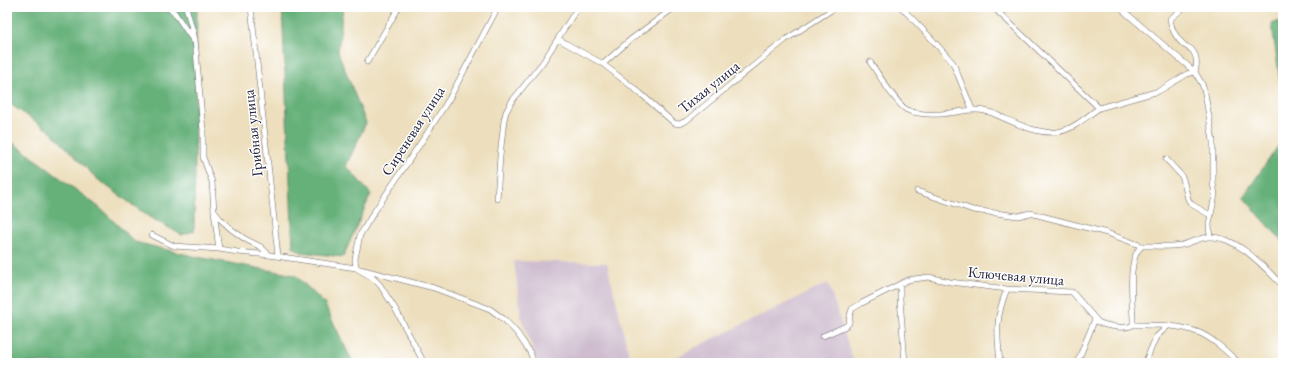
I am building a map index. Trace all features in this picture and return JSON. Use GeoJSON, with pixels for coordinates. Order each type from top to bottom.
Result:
{"type":"FeatureCollection","features":[{"type":"Feature","properties":{"kind":"street"},"geometry":{"type":"LineString","coordinates":[[166,7],[174,12],[195,43]]}},
{"type":"Feature","properties":{"kind":"street"},"geometry":{"type":"LineString","coordinates":[[186,7],[195,43],[203,130],[203,157],[212,182],[219,249]]}},
{"type":"Feature","properties":{"kind":"street","name":"Грибная улица"},"geometry":{"type":"LineString","coordinates":[[251,7],[278,256]]}},
{"type":"Feature","properties":{"kind":"street"},"geometry":{"type":"LineString","coordinates":[[367,62],[399,7]]}},
{"type":"Feature","properties":{"kind":"street"},"geometry":{"type":"LineString","coordinates":[[493,7],[495,9],[495,13]]}},
{"type":"Feature","properties":{"kind":"street","name":"Сиреневая улица"},"geometry":{"type":"LineString","coordinates":[[356,268],[355,259],[360,235],[448,99],[498,7]]}},
{"type":"Feature","properties":{"kind":"street"},"geometry":{"type":"LineString","coordinates":[[497,199],[500,156],[506,112],[512,101],[543,62],[578,7]]}},
{"type":"Feature","properties":{"kind":"street"},"geometry":{"type":"LineString","coordinates":[[603,64],[642,31],[675,7]]}},
{"type":"Feature","properties":{"kind":"street","name":"Тихая улица"},"geometry":{"type":"LineString","coordinates":[[558,39],[603,64],[640,93],[674,123],[683,124],[785,40],[836,7]]}},
{"type":"Feature","properties":{"kind":"street"},"geometry":{"type":"LineString","coordinates":[[901,7],[953,63],[972,109]]}},
{"type":"Feature","properties":{"kind":"street"},"geometry":{"type":"LineString","coordinates":[[993,7],[1098,108]]}},
{"type":"Feature","properties":{"kind":"street"},"geometry":{"type":"LineString","coordinates":[[1119,7],[1195,72],[1205,93],[1213,141],[1213,184],[1215,195],[1210,215],[1210,236]]}},
{"type":"Feature","properties":{"kind":"street"},"geometry":{"type":"LineString","coordinates":[[1185,7],[1170,20],[1171,26],[1181,42],[1192,50],[1196,56],[1198,64],[1195,72]]}},
{"type":"Feature","properties":{"kind":"street"},"geometry":{"type":"LineString","coordinates":[[870,62],[900,104],[907,110],[933,114],[972,109],[986,111],[1028,128],[1045,133],[1059,132],[1072,127],[1098,108],[1159,91],[1187,74],[1195,72]]}},
{"type":"Feature","properties":{"kind":"street"},"geometry":{"type":"LineString","coordinates":[[1166,159],[1181,175],[1188,199],[1191,204],[1210,215]]}},
{"type":"Feature","properties":{"kind":"street"},"geometry":{"type":"LineString","coordinates":[[917,191],[973,210],[1018,216],[1030,213],[1107,233],[1142,246],[1181,245],[1210,236],[1223,239],[1239,246],[1283,286]]}},
{"type":"Feature","properties":{"kind":"street"},"geometry":{"type":"LineString","coordinates":[[214,211],[231,229],[245,239],[261,246],[269,255]]}},
{"type":"Feature","properties":{"kind":"street"},"geometry":{"type":"LineString","coordinates":[[152,235],[174,246],[219,249],[278,256],[356,268],[434,288],[490,309],[506,320],[517,332],[530,352],[534,363]]}},
{"type":"Feature","properties":{"kind":"street"},"geometry":{"type":"LineString","coordinates":[[1133,325],[1133,262],[1137,251],[1142,246]]}},
{"type":"Feature","properties":{"kind":"street"},"geometry":{"type":"LineString","coordinates":[[356,268],[373,278],[380,285],[396,310],[424,363]]}},
{"type":"Feature","properties":{"kind":"street","name":"Ключевая улица"},"geometry":{"type":"LineString","coordinates":[[823,336],[846,326],[849,323],[852,309],[862,303],[908,280],[929,277],[950,282],[1007,289],[1072,292],[1095,319],[1104,325],[1127,328],[1133,325],[1168,326],[1199,333],[1222,347],[1239,363]]}},
{"type":"Feature","properties":{"kind":"street"},"geometry":{"type":"LineString","coordinates":[[900,284],[905,363]]}},
{"type":"Feature","properties":{"kind":"street"},"geometry":{"type":"LineString","coordinates":[[1000,363],[997,335],[998,319],[1002,300],[1007,289]]}},
{"type":"Feature","properties":{"kind":"street"},"geometry":{"type":"LineString","coordinates":[[1077,363],[1095,319]]}},
{"type":"Feature","properties":{"kind":"street"},"geometry":{"type":"LineString","coordinates":[[1145,363],[1156,337],[1168,326]]}},
{"type":"Feature","properties":{"kind":"shaded area"},"geometry":{"type":"Polygon","coordinates":[[[514,261],[607,263],[631,363],[538,363],[521,317],[514,261]]]}},
{"type":"Feature","properties":{"kind":"shaded area"},"geometry":{"type":"Polygon","coordinates":[[[828,283],[854,363],[663,363],[828,283]]]}},
{"type":"Feature","properties":{"kind":"green space"},"geometry":{"type":"Polygon","coordinates":[[[7,7],[197,7],[194,231],[182,235],[149,217],[96,178],[51,132],[7,102],[7,7]]]}},
{"type":"Feature","properties":{"kind":"green space"},"geometry":{"type":"Polygon","coordinates":[[[282,7],[343,7],[338,52],[366,123],[346,166],[371,194],[343,257],[301,252],[293,247],[282,7]]]}},
{"type":"Feature","properties":{"kind":"green space"},"geometry":{"type":"Polygon","coordinates":[[[1283,20],[1283,105],[1272,24],[1283,20]]]}},
{"type":"Feature","properties":{"kind":"green space"},"geometry":{"type":"Polygon","coordinates":[[[7,138],[100,208],[135,242],[197,257],[295,275],[324,303],[353,363],[7,363],[7,138]]]}},
{"type":"Feature","properties":{"kind":"green space"},"geometry":{"type":"Polygon","coordinates":[[[1283,139],[1283,242],[1243,197],[1283,139]]]}}]}
